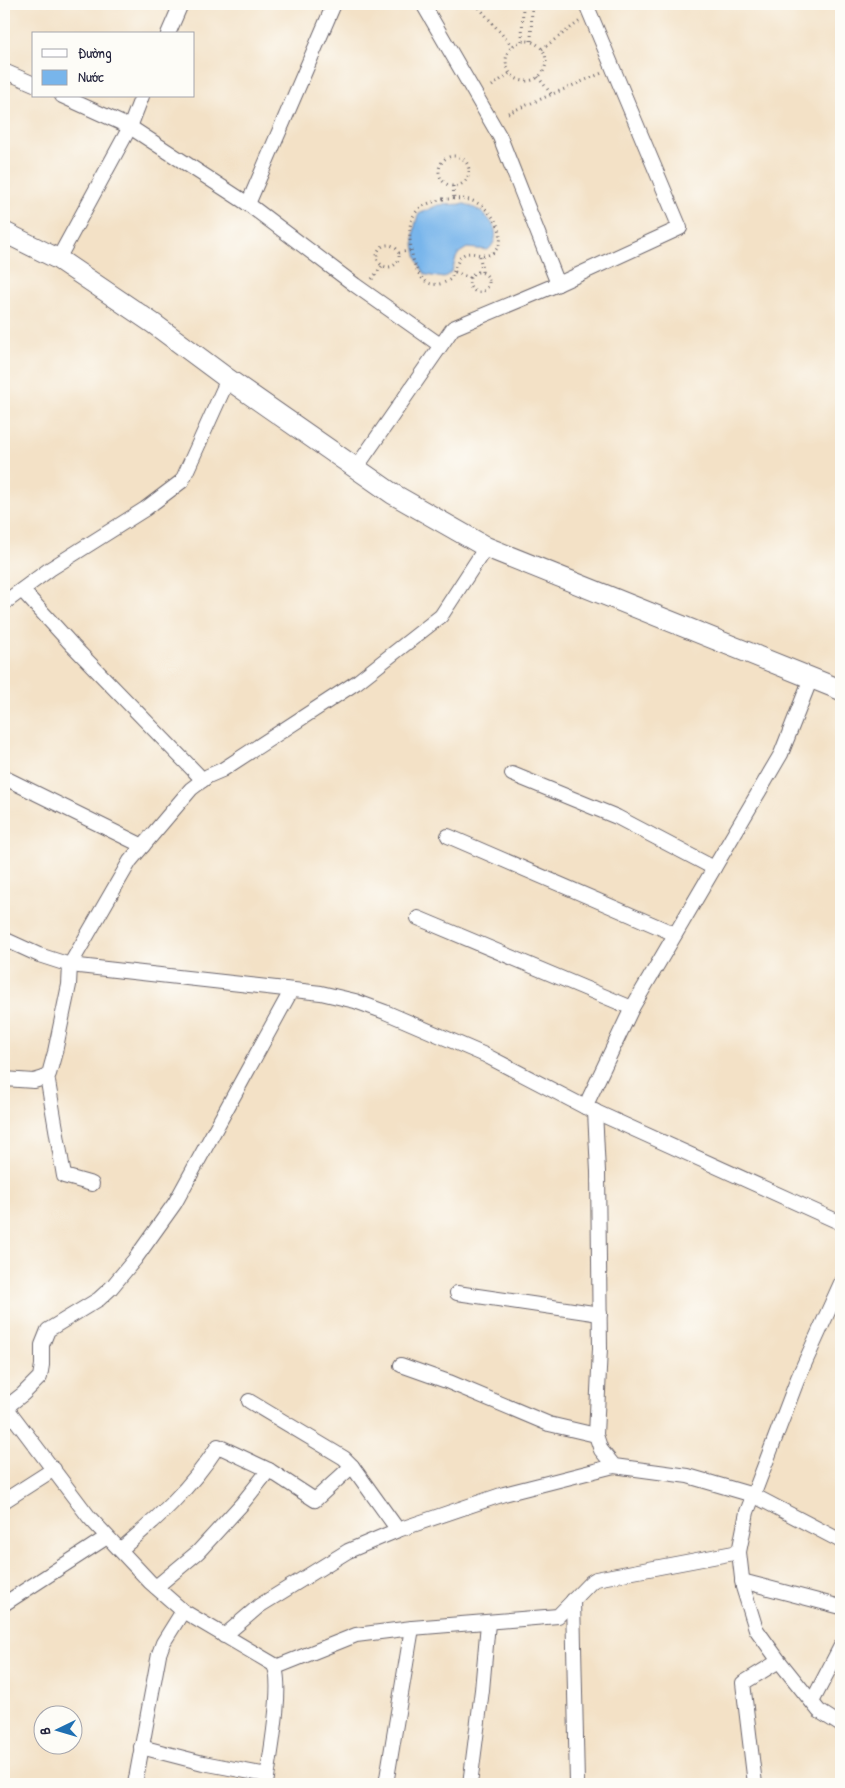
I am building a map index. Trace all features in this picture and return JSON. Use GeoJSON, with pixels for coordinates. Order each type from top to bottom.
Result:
{"type":"FeatureCollection","features":[{"type":"Feature","properties":{"kind":"street"},"geometry":{"type":"LineString","coordinates":[[169,32],[181,4]]}},
{"type":"Feature","properties":{"kind":"street"},"geometry":{"type":"LineString","coordinates":[[248,204],[334,4]]}},
{"type":"Feature","properties":{"kind":"street"},"geometry":{"type":"LineString","coordinates":[[423,4],[500,137],[558,284]]}},
{"type":"Feature","properties":{"kind":"street"},"geometry":{"type":"LineString","coordinates":[[356,468],[453,328],[558,284],[680,228],[586,4]]}},
{"type":"Feature","properties":{"kind":"street"},"geometry":{"type":"LineString","coordinates":[[4,71],[32,83]]}},
{"type":"Feature","properties":{"kind":"street"},"geometry":{"type":"LineString","coordinates":[[66,98],[130,127],[248,204],[355,285],[440,345]]}},
{"type":"Feature","properties":{"kind":"street"},"geometry":{"type":"LineString","coordinates":[[58,259],[130,127],[141,98]]}},
{"type":"Feature","properties":{"kind":"street"},"geometry":{"type":"LineString","coordinates":[[4,232],[58,259],[146,319],[228,380],[409,504],[486,547],[841,690]]}},
{"type":"Feature","properties":{"kind":"street"},"geometry":{"type":"LineString","coordinates":[[4,603],[50,569],[145,509],[182,481],[228,380]]}},
{"type":"Feature","properties":{"kind":"street"},"geometry":{"type":"LineString","coordinates":[[92,1184],[64,1176],[47,1076],[69,986],[70,965],[130,860],[191,790],[203,780],[222,770],[357,682],[441,616],[486,547]]}},
{"type":"Feature","properties":{"kind":"street"},"geometry":{"type":"LineString","coordinates":[[22,590],[73,646],[203,780]]}},
{"type":"Feature","properties":{"kind":"street"},"geometry":{"type":"LineString","coordinates":[[614,1466],[601,1450],[596,1435],[600,1348],[598,1172],[590,1109],[632,1008],[781,754],[811,678]]}},
{"type":"Feature","properties":{"kind":"street"},"geometry":{"type":"LineString","coordinates":[[512,774],[617,818],[714,868]]}},
{"type":"Feature","properties":{"kind":"street"},"geometry":{"type":"LineString","coordinates":[[7,779],[143,846]]}},
{"type":"Feature","properties":{"kind":"street"},"geometry":{"type":"LineString","coordinates":[[448,836],[675,934]]}},
{"type":"Feature","properties":{"kind":"street"},"geometry":{"type":"LineString","coordinates":[[418,918],[632,1008]]}},
{"type":"Feature","properties":{"kind":"street"},"geometry":{"type":"LineString","coordinates":[[4,939],[70,965],[321,993],[355,1001],[485,1055],[590,1109],[841,1223]]}},
{"type":"Feature","properties":{"kind":"street"},"geometry":{"type":"LineString","coordinates":[[141,1747],[267,1780],[276,1711],[276,1667],[183,1611],[156,1588],[89,1516],[5,1408],[23,1394],[40,1376],[42,1345],[48,1330],[99,1299],[111,1288],[135,1259],[175,1203],[291,991]]}},
{"type":"Feature","properties":{"kind":"street"},"geometry":{"type":"LineString","coordinates":[[4,1078],[34,1081],[47,1076]]}},
{"type":"Feature","properties":{"kind":"street"},"geometry":{"type":"LineString","coordinates":[[841,1283],[798,1378],[753,1495],[747,1512],[739,1552],[742,1581],[756,1629],[819,1711],[841,1725]]}},
{"type":"Feature","properties":{"kind":"street"},"geometry":{"type":"LineString","coordinates":[[457,1293],[600,1314]]}},
{"type":"Feature","properties":{"kind":"street"},"geometry":{"type":"LineString","coordinates":[[401,1365],[474,1392],[549,1424],[576,1432],[596,1435]]}},
{"type":"Feature","properties":{"kind":"street"},"geometry":{"type":"LineString","coordinates":[[249,1401],[344,1458],[352,1466],[398,1530]]}},
{"type":"Feature","properties":{"kind":"street"},"geometry":{"type":"LineString","coordinates":[[120,1550],[164,1512],[202,1471],[218,1446],[269,1470],[315,1500],[352,1466]]}},
{"type":"Feature","properties":{"kind":"street"},"geometry":{"type":"LineString","coordinates":[[224,1636],[259,1606],[338,1556],[398,1530],[522,1488],[614,1466],[688,1476],[753,1495],[841,1541]]}},
{"type":"Feature","properties":{"kind":"street"},"geometry":{"type":"LineString","coordinates":[[4,1502],[54,1469]]}},
{"type":"Feature","properties":{"kind":"street"},"geometry":{"type":"LineString","coordinates":[[156,1588],[198,1552],[241,1506],[269,1470]]}},
{"type":"Feature","properties":{"kind":"street"},"geometry":{"type":"LineString","coordinates":[[4,1604],[107,1537]]}},
{"type":"Feature","properties":{"kind":"street"},"geometry":{"type":"LineString","coordinates":[[276,1667],[356,1635],[412,1628],[558,1616],[591,1582],[603,1577],[739,1552]]}},
{"type":"Feature","properties":{"kind":"street"},"geometry":{"type":"LineString","coordinates":[[742,1581],[841,1607]]}},
{"type":"Feature","properties":{"kind":"street"},"geometry":{"type":"LineString","coordinates":[[573,1600],[577,1784]]}},
{"type":"Feature","properties":{"kind":"street"},"geometry":{"type":"LineString","coordinates":[[135,1784],[159,1654],[163,1643],[183,1611]]}},
{"type":"Feature","properties":{"kind":"street"},"geometry":{"type":"LineString","coordinates":[[470,1784],[488,1623]]}},
{"type":"Feature","properties":{"kind":"street"},"geometry":{"type":"LineString","coordinates":[[386,1784],[412,1628]]}},
{"type":"Feature","properties":{"kind":"street"},"geometry":{"type":"LineString","coordinates":[[812,1702],[841,1646]]}},
{"type":"Feature","properties":{"kind":"street"},"geometry":{"type":"LineString","coordinates":[[755,1784],[743,1683],[779,1660]]}},
{"type":"Feature","properties":{"kind":"path"},"geometry":{"type":"LineString","coordinates":[[476,4],[512,46]]}},
{"type":"Feature","properties":{"kind":"path"},"geometry":{"type":"LineString","coordinates":[[522,41],[523,4]]}},
{"type":"Feature","properties":{"kind":"path"},"geometry":{"type":"LineString","coordinates":[[531,41],[532,4]]}},
{"type":"Feature","properties":{"kind":"path"},"geometry":{"type":"LineString","coordinates":[[542,49],[582,19]]}},
{"type":"Feature","properties":{"kind":"path"},"geometry":{"type":"LineString","coordinates":[[522,41],[531,41],[539,45],[546,56],[544,70],[538,77],[528,82],[521,81],[510,73],[505,61],[506,54],[512,46],[522,41]]}},
{"type":"Feature","properties":{"kind":"path"},"geometry":{"type":"LineString","coordinates":[[492,86],[510,73]]}},
{"type":"Feature","properties":{"kind":"path"},"geometry":{"type":"LineString","coordinates":[[508,113],[603,73]]}},
{"type":"Feature","properties":{"kind":"path"},"geometry":{"type":"LineString","coordinates":[[538,77],[552,95]]}},
{"type":"Feature","properties":{"kind":"path"},"geometry":{"type":"LineString","coordinates":[[455,155],[467,162],[470,172],[465,182],[461,185],[453,186],[446,184],[442,180],[439,170],[442,161],[455,155]]}},
{"type":"Feature","properties":{"kind":"path"},"geometry":{"type":"LineString","coordinates":[[453,186],[454,199]]}},
{"type":"Feature","properties":{"kind":"path"},"geometry":{"type":"LineString","coordinates":[[443,199],[454,199],[475,202],[488,211],[498,226],[499,246],[490,254],[480,256],[464,255],[460,259],[451,279],[446,282],[432,284],[418,274],[415,268],[409,238],[412,218],[417,210],[426,204],[443,199]]}},
{"type":"Feature","properties":{"kind":"path"},"geometry":{"type":"LineString","coordinates":[[392,246],[398,253],[399,258],[395,265],[388,268],[378,263],[377,256],[382,247],[392,246]]}},
{"type":"Feature","properties":{"kind":"path"},"geometry":{"type":"LineString","coordinates":[[398,253],[412,250]]}},
{"type":"Feature","properties":{"kind":"path"},"geometry":{"type":"LineString","coordinates":[[480,256],[482,272],[489,279],[488,285],[484,290],[479,291],[473,289],[470,284],[470,278],[475,272],[482,272]]}},
{"type":"Feature","properties":{"kind":"path"},"geometry":{"type":"LineString","coordinates":[[371,280],[382,266]]}},
{"type":"Feature","properties":{"kind":"path"},"geometry":{"type":"LineString","coordinates":[[455,272],[470,278]]}},
{"type":"Feature","properties":{"kind":"path"},"geometry":{"type":"LineString","coordinates":[[484,290],[487,295]]}},
{"type":"Feature","properties":{"kind":"water"},"geometry":{"type":"Polygon","coordinates":[[[465,204],[479,211],[491,222],[496,236],[494,243],[488,250],[467,248],[459,253],[452,271],[444,278],[426,275],[418,262],[414,246],[414,229],[419,214],[438,205],[465,204]]]}}]}
